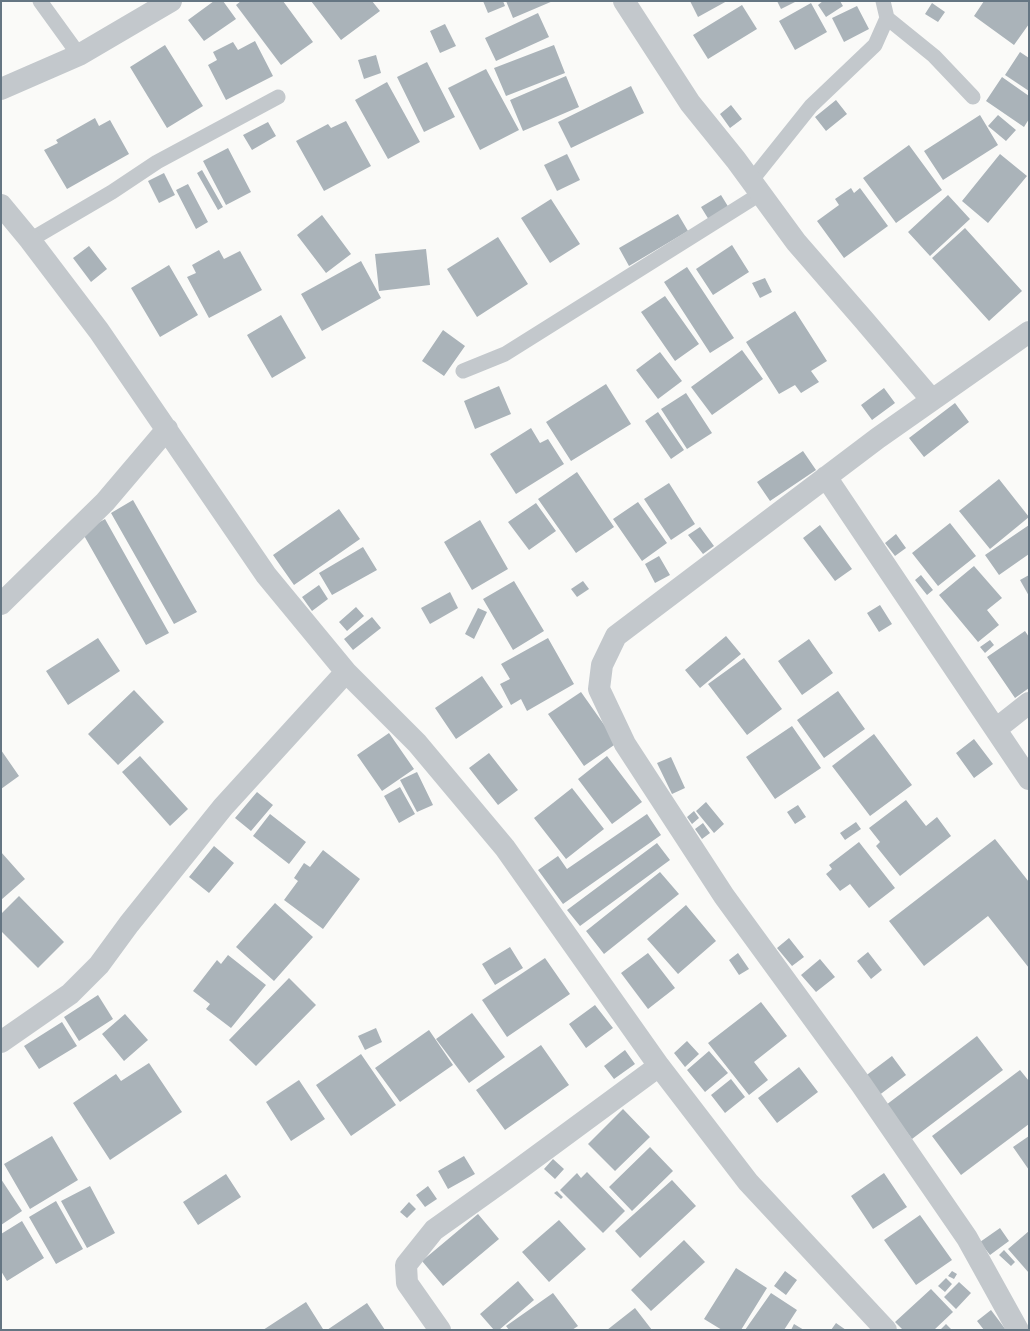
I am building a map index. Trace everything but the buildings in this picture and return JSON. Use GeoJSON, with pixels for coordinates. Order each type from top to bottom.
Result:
{"type":"FeatureCollection","features":[{"type":"Feature","properties":{"kind":"street"},"geometry":{"type":"LineString","coordinates":[[1,89],[80,55],[171,1]]}},
{"type":"Feature","properties":{"kind":"street"},"geometry":{"type":"LineString","coordinates":[[624,1],[690,103],[756,187],[796,242],[932,400]]}},
{"type":"Feature","properties":{"kind":"street"},"geometry":{"type":"LineString","coordinates":[[1,206],[30,240],[99,331],[266,575],[346,672],[417,743],[505,848],[659,1066],[748,1182],[886,1330]]}},
{"type":"Feature","properties":{"kind":"street"},"geometry":{"type":"LineString","coordinates":[[1018,1330],[967,1238],[861,1084],[724,896],[625,744],[599,689],[602,665],[616,636],[826,477],[1029,332]]}},
{"type":"Feature","properties":{"kind":"street"},"geometry":{"type":"LineString","coordinates":[[1,604],[105,502],[167,429]]}},
{"type":"Feature","properties":{"kind":"street"},"geometry":{"type":"LineString","coordinates":[[826,477],[1029,779]]}},
{"type":"Feature","properties":{"kind":"street"},"geometry":{"type":"LineString","coordinates":[[1,1042],[70,994],[99,965],[129,924],[223,807],[346,672]]}},
{"type":"Feature","properties":{"kind":"street"},"geometry":{"type":"LineString","coordinates":[[996,729],[1029,703]]}},
{"type":"Feature","properties":{"kind":"street"},"geometry":{"type":"LineString","coordinates":[[440,1330],[407,1283],[406,1265],[434,1230],[659,1066]]}},
{"type":"Feature","properties":{"kind":"lane"},"geometry":{"type":"LineString","coordinates":[[40,1],[80,55]]}},
{"type":"Feature","properties":{"kind":"lane"},"geometry":{"type":"LineString","coordinates":[[463,371],[505,354],[756,187],[811,106],[875,45],[887,18],[883,1]]}},
{"type":"Feature","properties":{"kind":"lane"},"geometry":{"type":"LineString","coordinates":[[887,18],[934,56],[973,97]]}},
{"type":"Feature","properties":{"kind":"lane"},"geometry":{"type":"LineString","coordinates":[[30,240],[112,192],[157,162],[278,97]]}}]}
